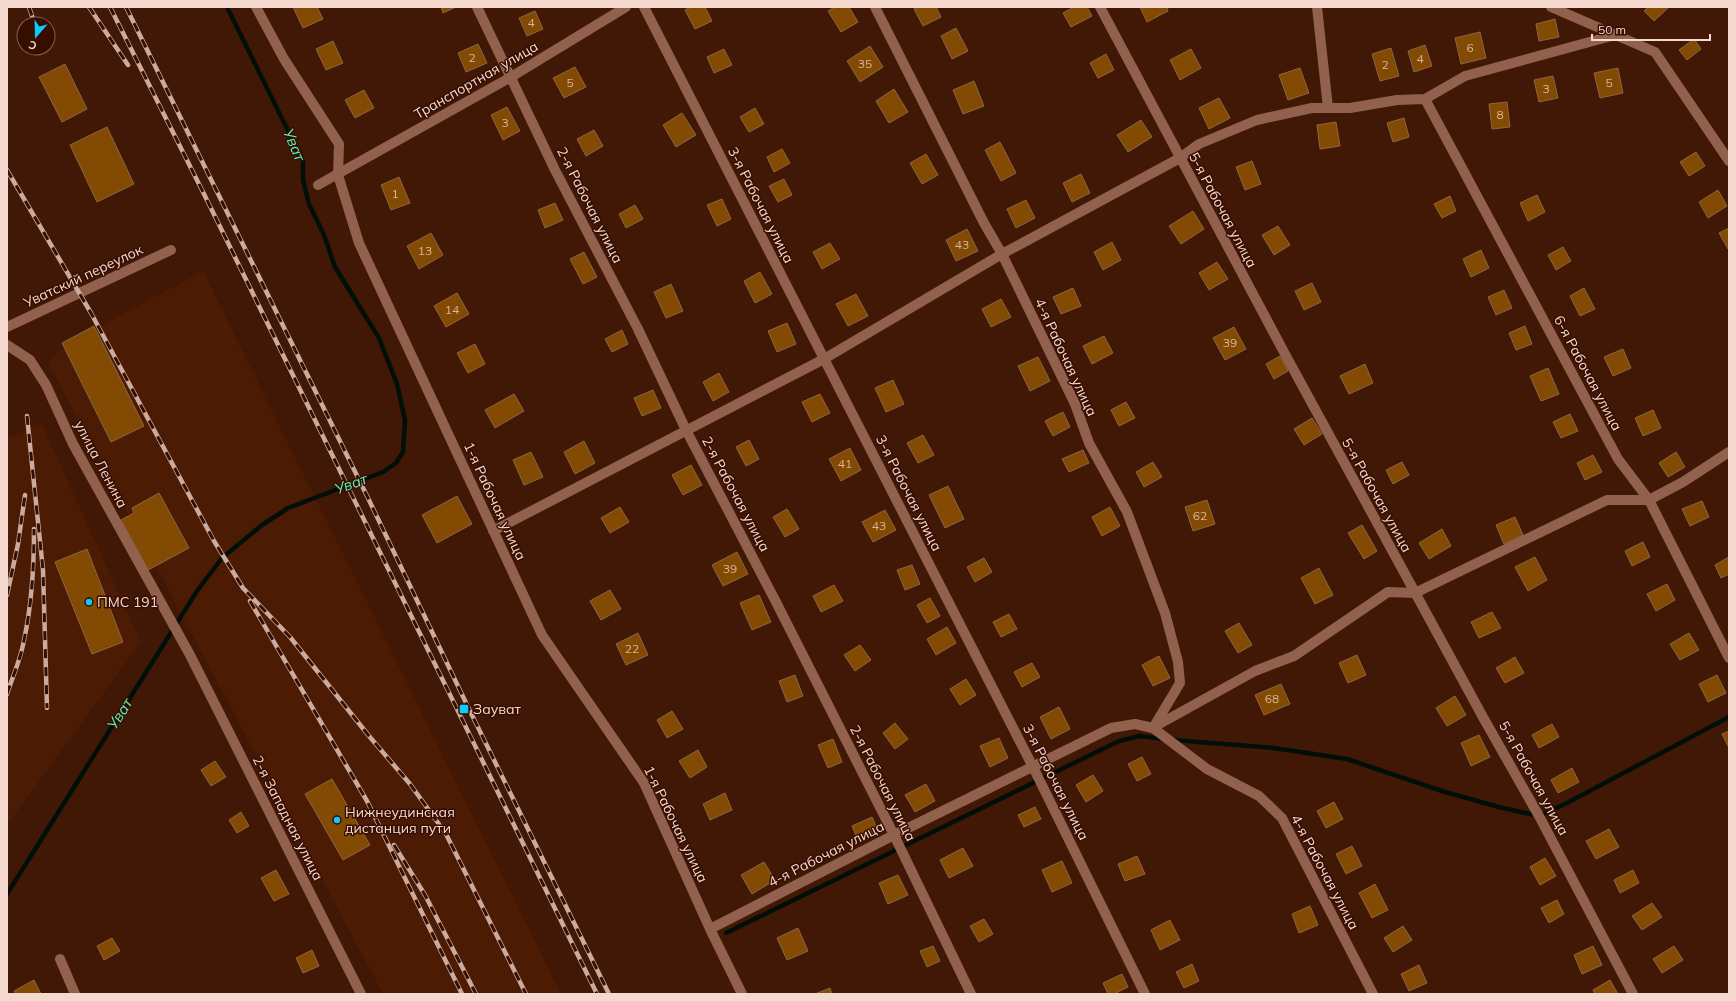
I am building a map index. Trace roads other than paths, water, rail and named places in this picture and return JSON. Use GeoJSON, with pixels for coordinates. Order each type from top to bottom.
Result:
{"type":"FeatureCollection","features":[{"type":"Feature","properties":{"kind":"street","name":"1-я Рабочая улица"},"geometry":{"type":"LineString","coordinates":[[256,7],[284,59],[339,144],[338,175],[359,243],[542,635],[644,783],[710,929],[742,994]]}},
{"type":"Feature","properties":{"kind":"street","name":"2-я Рабочая улица"},"geometry":{"type":"LineString","coordinates":[[477,7],[555,170],[638,329],[686,430],[775,600],[894,836],[971,994]]}},
{"type":"Feature","properties":{"kind":"street","name":"Транспортная улица"},"geometry":{"type":"LineString","coordinates":[[318,185],[511,77],[626,7]]}},
{"type":"Feature","properties":{"kind":"street","name":"3-я Рабочая улица"},"geometry":{"type":"LineString","coordinates":[[644,7],[1033,767],[1145,994]]}},
{"type":"Feature","properties":{"kind":"street","name":"4-я Рабочая улица"},"geometry":{"type":"LineString","coordinates":[[875,7],[984,223],[1002,254],[1075,404],[1089,443],[1127,512],[1166,613],[1178,662],[1180,683],[1153,728]]}},
{"type":"Feature","properties":{"kind":"street","name":"5-я Рабочая улица"},"geometry":{"type":"LineString","coordinates":[[1100,7],[1281,348],[1415,593],[1540,816],[1633,994]]}},
{"type":"Feature","properties":{"kind":"street"},"geometry":{"type":"LineString","coordinates":[[1318,7],[1328,108]]}},
{"type":"Feature","properties":{"kind":"street"},"geometry":{"type":"LineString","coordinates":[[1551,7],[1615,36],[1655,52],[1729,161]]}},
{"type":"Feature","properties":{"kind":"street"},"geometry":{"type":"LineString","coordinates":[[493,530],[824,359],[1002,254],[1180,158],[1198,144],[1257,120],[1312,108],[1350,108],[1397,100],[1425,99],[1465,76],[1615,36]]}},
{"type":"Feature","properties":{"kind":"street","name":"6-я Рабочая улица"},"geometry":{"type":"LineString","coordinates":[[1425,99],[1618,459],[1649,500],[1729,658]]}},
{"type":"Feature","properties":{"kind":"street","name":"Уватский переулок"},"geometry":{"type":"LineString","coordinates":[[7,327],[171,250]]}},
{"type":"Feature","properties":{"kind":"street","name":"улица Ленина"},"geometry":{"type":"LineString","coordinates":[[7,346],[30,360],[46,385],[73,444],[190,655]]}},
{"type":"Feature","properties":{"kind":"street"},"geometry":{"type":"LineString","coordinates":[[1153,728],[1255,671],[1294,656],[1388,592],[1415,593],[1607,500],[1649,500],[1683,482],[1729,452]]}},
{"type":"Feature","properties":{"kind":"street","name":"2-я Западная улица"},"geometry":{"type":"LineString","coordinates":[[190,655],[361,994]]}},
{"type":"Feature","properties":{"kind":"street","name":"4-я Рабочая улица"},"geometry":{"type":"LineString","coordinates":[[710,929],[1111,728],[1135,724],[1153,728],[1207,769],[1259,796],[1282,818],[1373,994]]}},
{"type":"Feature","properties":{"kind":"street"},"geometry":{"type":"LineString","coordinates":[[60,960],[75,994]]}},
{"type":"Feature","properties":{"kind":"waterway","name":"Уват"},"geometry":{"type":"LineString","coordinates":[[7,894],[197,591],[222,558],[262,525],[288,508],[383,472],[396,463],[403,452],[405,420],[397,384],[379,338],[335,267],[324,235],[309,204],[303,180],[303,161],[227,7]]}},
{"type":"Feature","properties":{"kind":"waterway"},"geometry":{"type":"LineString","coordinates":[[1173,740],[1274,748],[1347,759],[1445,792],[1539,816],[1565,804],[1729,717]]}},
{"type":"Feature","properties":{"kind":"waterway"},"geometry":{"type":"LineString","coordinates":[[726,933],[1119,741],[1140,736],[1163,739]]}},
{"type":"Feature","properties":{"kind":"railway"},"geometry":{"type":"LineString","coordinates":[[29,7],[32,16]]}},
{"type":"Feature","properties":{"kind":"railway"},"geometry":{"type":"LineString","coordinates":[[89,7],[128,65]]}},
{"type":"Feature","properties":{"kind":"railway"},"geometry":{"type":"LineString","coordinates":[[110,7],[204,194],[597,994]]}},
{"type":"Feature","properties":{"kind":"railway"},"geometry":{"type":"LineString","coordinates":[[126,7],[368,498],[468,707],[609,994]]}},
{"type":"Feature","properties":{"kind":"railway"},"geometry":{"type":"LineString","coordinates":[[7,170],[91,313],[214,541],[243,588],[290,637],[369,736],[410,784],[446,834],[526,994]]}},
{"type":"Feature","properties":{"kind":"railway"},"geometry":{"type":"LineString","coordinates":[[27,416],[43,570],[47,708]]}},
{"type":"Feature","properties":{"kind":"railway"},"geometry":{"type":"LineString","coordinates":[[7,595],[18,544],[25,495]]}},
{"type":"Feature","properties":{"kind":"railway"},"geometry":{"type":"LineString","coordinates":[[7,694],[21,654],[27,626],[32,585],[34,529]]}},
{"type":"Feature","properties":{"kind":"railway"},"geometry":{"type":"LineString","coordinates":[[250,601],[367,801],[462,994]]}},
{"type":"Feature","properties":{"kind":"railway"},"geometry":{"type":"LineString","coordinates":[[394,845],[425,895],[476,994]]}},
{"type":"Feature","properties":{"kind":"place","name":"ПМС 191"},"geometry":{"type":"Point","coordinates":[89,602]}},
{"type":"Feature","properties":{"kind":"place","name":"Зауват"},"geometry":{"type":"Point","coordinates":[464,709]}},
{"type":"Feature","properties":{"kind":"place","name":"Нижнеудинская дистанция пути"},"geometry":{"type":"Point","coordinates":[337,820]}}]}
